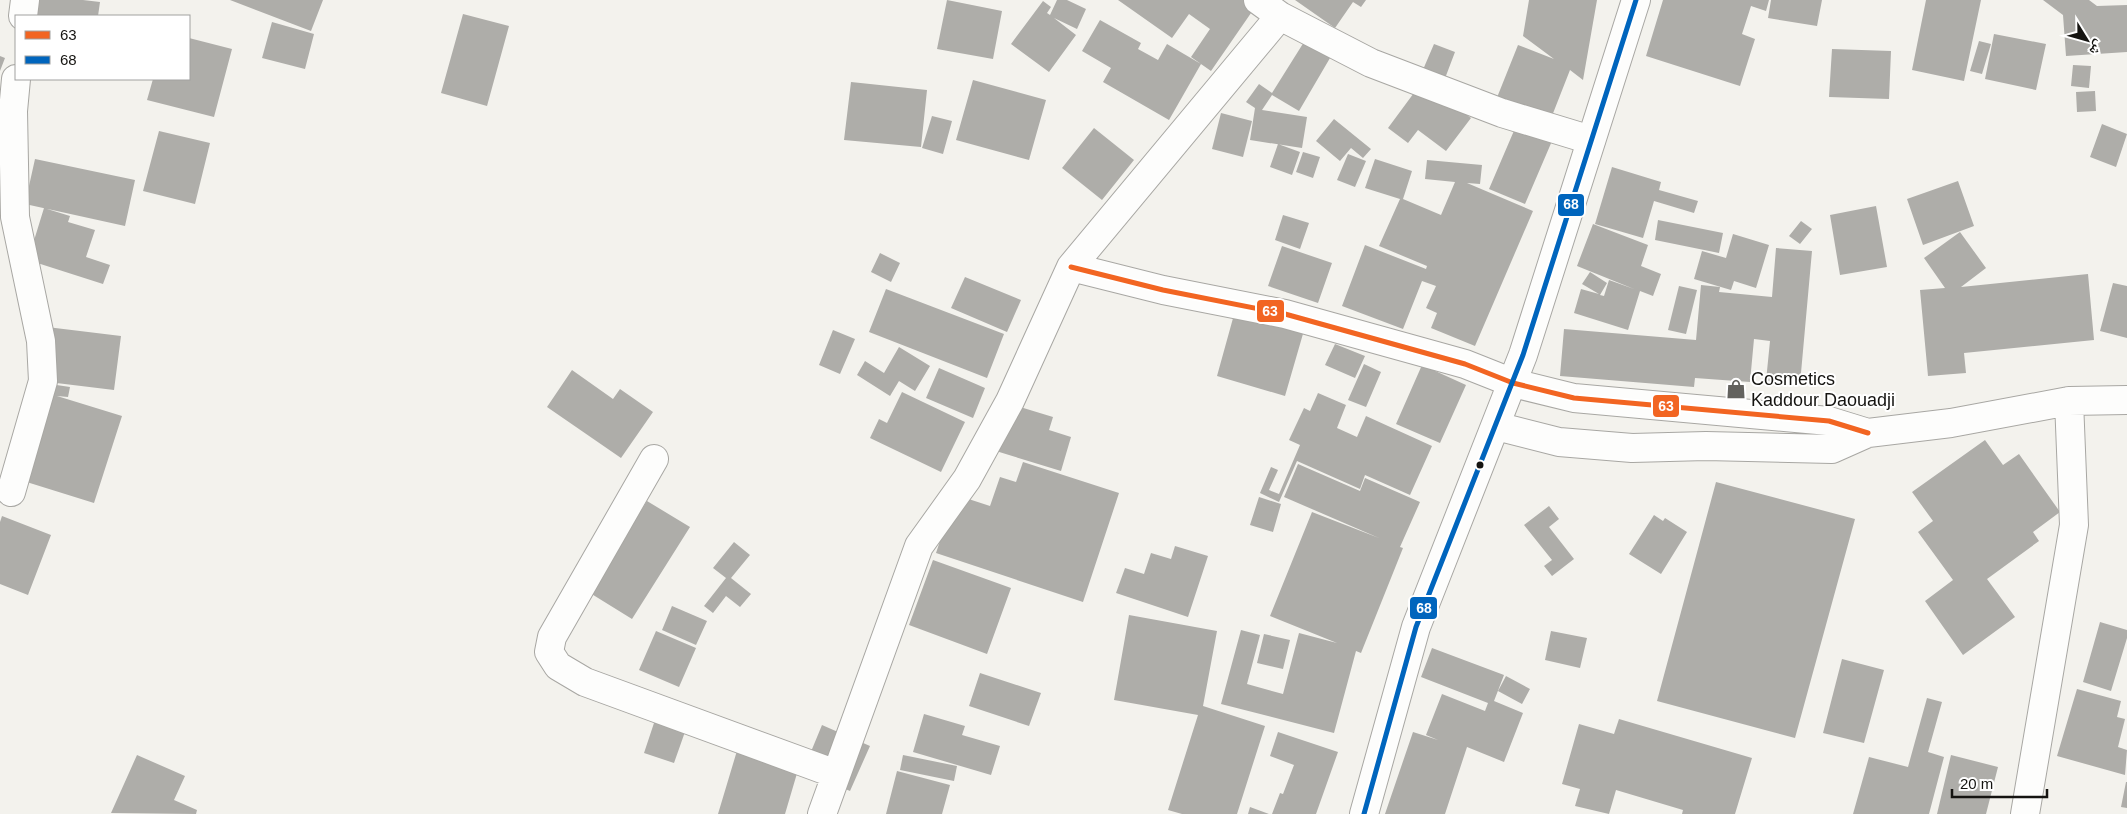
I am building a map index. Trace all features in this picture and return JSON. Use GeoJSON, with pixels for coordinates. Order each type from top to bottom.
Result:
{"type":"FeatureCollection","features":[{"type":"Feature","properties":{"kind":"street"},"geometry":{"type":"LineString","coordinates":[[23,15],[25,0]]}},
{"type":"Feature","properties":{"kind":"street"},"geometry":{"type":"LineString","coordinates":[[1258,0],[1280,16],[1371,63],[1502,113],[1591,140]]}},
{"type":"Feature","properties":{"kind":"street"},"geometry":{"type":"LineString","coordinates":[[1364,814],[1416,627],[1524,355],[1636,0]]}},
{"type":"Feature","properties":{"kind":"street"},"geometry":{"type":"LineString","coordinates":[[822,814],[919,546],[967,479],[1010,401],[1071,267],[1280,16]]}},
{"type":"Feature","properties":{"kind":"street"},"geometry":{"type":"LineString","coordinates":[[11,492],[43,381],[41,341],[15,217],[13,111],[16,80]]}},
{"type":"Feature","properties":{"kind":"street"},"geometry":{"type":"LineString","coordinates":[[1071,267],[1163,290],[1285,314],[1465,364],[1513,383],[1574,398],[1829,421],[1868,433]]}},
{"type":"Feature","properties":{"kind":"street"},"geometry":{"type":"LineString","coordinates":[[1496,426],[1559,442],[1632,448],[1706,446],[1832,449],[1868,433],[1951,423],[2069,401],[2127,400]]}},
{"type":"Feature","properties":{"kind":"street"},"geometry":{"type":"LineString","coordinates":[[2025,814],[2074,525],[2069,401]]}},
{"type":"Feature","properties":{"kind":"street"},"geometry":{"type":"LineString","coordinates":[[654,459],[552,637],[549,652],[558,666],[585,682],[836,774]]}},
{"type":"Feature","properties":{"kind":"building"},"geometry":{"type":"Polygon","coordinates":[[[33,0],[100,2],[98,15],[31,15],[33,0]]]}},
{"type":"Feature","properties":{"kind":"building"},"geometry":{"type":"Polygon","coordinates":[[[230,0],[323,0],[311,31],[230,0]]]}},
{"type":"Feature","properties":{"kind":"building"},"geometry":{"type":"Polygon","coordinates":[[[947,0],[1002,11],[993,59],[937,49],[947,0]]]}},
{"type":"Feature","properties":{"kind":"building"},"geometry":{"type":"Polygon","coordinates":[[[1057,0],[1067,0],[1086,9],[1077,29],[1054,18],[1076,35],[1049,72],[1011,44],[1043,1],[1051,7],[1047,13],[1050,15],[1057,0]]]}},
{"type":"Feature","properties":{"kind":"building"},"geometry":{"type":"Polygon","coordinates":[[[1118,0],[1260,0],[1211,71],[1191,57],[1210,29],[1189,14],[1172,38],[1118,0]]]}},
{"type":"Feature","properties":{"kind":"building"},"geometry":{"type":"Polygon","coordinates":[[[1295,0],[1366,0],[1361,7],[1353,2],[1335,28],[1295,0]]]}},
{"type":"Feature","properties":{"kind":"building"},"geometry":{"type":"Polygon","coordinates":[[[1529,0],[1597,0],[1583,80],[1570,70],[1550,121],[1496,100],[1518,45],[1554,59],[1523,36],[1529,0]]]}},
{"type":"Feature","properties":{"kind":"building"},"geometry":{"type":"Polygon","coordinates":[[[1663,0],[1769,0],[1766,11],[1751,6],[1742,34],[1755,39],[1740,86],[1646,56],[1663,0]]]}},
{"type":"Feature","properties":{"kind":"building"},"geometry":{"type":"Polygon","coordinates":[[[1771,0],[1822,0],[1817,26],[1768,18],[1771,0]]]}},
{"type":"Feature","properties":{"kind":"building"},"geometry":{"type":"Polygon","coordinates":[[[1926,0],[1981,0],[1964,81],[1912,70],[1926,0]]]}},
{"type":"Feature","properties":{"kind":"building"},"geometry":{"type":"Polygon","coordinates":[[[2043,0],[2089,0],[2097,6],[2127,5],[2127,52],[2066,56],[2063,15],[2043,0]]]}},
{"type":"Feature","properties":{"kind":"building"},"geometry":{"type":"Polygon","coordinates":[[[463,14],[509,26],[487,106],[441,93],[463,14]]]}},
{"type":"Feature","properties":{"kind":"building"},"geometry":{"type":"Polygon","coordinates":[[[1100,20],[1141,43],[1138,49],[1158,60],[1167,44],[1201,64],[1169,120],[1103,82],[1111,68],[1082,51],[1100,20]]]}},
{"type":"Feature","properties":{"kind":"building"},"geometry":{"type":"Polygon","coordinates":[[[272,22],[314,34],[305,69],[262,58],[272,22]]]}},
{"type":"Feature","properties":{"kind":"building"},"geometry":{"type":"Polygon","coordinates":[[[1994,34],[2046,44],[2036,90],[1985,79],[1994,34]]]}},
{"type":"Feature","properties":{"kind":"building"},"geometry":{"type":"Polygon","coordinates":[[[190,38],[232,49],[214,117],[147,100],[153,80],[190,80],[190,38]]]}},
{"type":"Feature","properties":{"kind":"building"},"geometry":{"type":"Polygon","coordinates":[[[1979,41],[1991,44],[1982,74],[1970,71],[1979,41]]]}},
{"type":"Feature","properties":{"kind":"building"},"geometry":{"type":"Polygon","coordinates":[[[1304,42],[1330,58],[1299,111],[1272,95],[1262,110],[1307,117],[1302,148],[1250,140],[1255,108],[1246,102],[1259,84],[1272,93],[1304,42]]]}},
{"type":"Feature","properties":{"kind":"building"},"geometry":{"type":"Polygon","coordinates":[[[1434,44],[1455,52],[1444,81],[1422,72],[1434,44]]]}},
{"type":"Feature","properties":{"kind":"building"},"geometry":{"type":"Polygon","coordinates":[[[1832,49],[1891,51],[1889,99],[1829,97],[1832,49]]]}},
{"type":"Feature","properties":{"kind":"building"},"geometry":{"type":"Polygon","coordinates":[[[0,56],[5,58],[0,71],[0,56]]]}},
{"type":"Feature","properties":{"kind":"building"},"geometry":{"type":"Polygon","coordinates":[[[2073,65],[2091,66],[2089,88],[2071,86],[2073,65]]]}},
{"type":"Feature","properties":{"kind":"building"},"geometry":{"type":"Polygon","coordinates":[[[973,80],[1046,100],[1029,160],[956,140],[973,80]]]}},
{"type":"Feature","properties":{"kind":"building"},"geometry":{"type":"Polygon","coordinates":[[[851,82],[927,90],[921,147],[844,140],[851,82]]]}},
{"type":"Feature","properties":{"kind":"building"},"geometry":{"type":"Polygon","coordinates":[[[1422,82],[1471,118],[1446,151],[1418,130],[1408,143],[1388,128],[1422,82]]]}},
{"type":"Feature","properties":{"kind":"building"},"geometry":{"type":"Polygon","coordinates":[[[2095,91],[2096,111],[2077,112],[2076,92],[2095,91]]]}},
{"type":"Feature","properties":{"kind":"building"},"geometry":{"type":"Polygon","coordinates":[[[1221,113],[1252,121],[1243,157],[1212,149],[1221,113]]]}},
{"type":"Feature","properties":{"kind":"building"},"geometry":{"type":"Polygon","coordinates":[[[932,116],[952,121],[943,154],[922,148],[932,116]]]}},
{"type":"Feature","properties":{"kind":"building"},"geometry":{"type":"Polygon","coordinates":[[[1334,119],[1371,149],[1363,158],[1351,148],[1340,161],[1316,141],[1334,119]]]}},
{"type":"Feature","properties":{"kind":"building"},"geometry":{"type":"Polygon","coordinates":[[[2102,124],[2127,134],[2116,167],[2090,157],[2102,124]]]}},
{"type":"Feature","properties":{"kind":"building"},"geometry":{"type":"Polygon","coordinates":[[[1516,126],[1552,141],[1525,204],[1489,189],[1516,126]]]}},
{"type":"Feature","properties":{"kind":"building"},"geometry":{"type":"Polygon","coordinates":[[[1094,128],[1134,160],[1102,200],[1062,168],[1094,128]]]}},
{"type":"Feature","properties":{"kind":"building"},"geometry":{"type":"Polygon","coordinates":[[[159,131],[210,143],[195,204],[143,191],[159,131]]]}},
{"type":"Feature","properties":{"kind":"building"},"geometry":{"type":"Polygon","coordinates":[[[1278,144],[1300,152],[1292,175],[1270,167],[1278,144]]]}},
{"type":"Feature","properties":{"kind":"building"},"geometry":{"type":"Polygon","coordinates":[[[1303,152],[1320,157],[1313,178],[1296,172],[1303,152]]]}},
{"type":"Feature","properties":{"kind":"building"},"geometry":{"type":"Polygon","coordinates":[[[1348,154],[1366,161],[1355,187],[1337,180],[1348,154]]]}},
{"type":"Feature","properties":{"kind":"building"},"geometry":{"type":"Polygon","coordinates":[[[35,159],[135,180],[125,226],[25,204],[35,159]]]}},
{"type":"Feature","properties":{"kind":"building"},"geometry":{"type":"Polygon","coordinates":[[[1375,159],[1412,171],[1403,199],[1441,215],[1455,182],[1425,179],[1427,160],[1482,165],[1480,184],[1467,183],[1533,211],[1475,346],[1431,328],[1437,313],[1426,308],[1436,286],[1422,281],[1403,329],[1342,306],[1365,245],[1426,269],[1427,266],[1379,246],[1400,199],[1365,188],[1375,159]]]}},
{"type":"Feature","properties":{"kind":"building"},"geometry":{"type":"Polygon","coordinates":[[[1612,167],[1661,182],[1659,190],[1698,201],[1694,213],[1654,201],[1643,238],[1595,224],[1612,167]]]}},
{"type":"Feature","properties":{"kind":"building"},"geometry":{"type":"Polygon","coordinates":[[[1958,181],[1974,226],[1923,245],[1907,199],[1958,181]]]}},
{"type":"Feature","properties":{"kind":"building"},"geometry":{"type":"Polygon","coordinates":[[[1876,206],[1887,267],[1840,275],[1830,215],[1876,206]]]}},
{"type":"Feature","properties":{"kind":"building"},"geometry":{"type":"Polygon","coordinates":[[[44,208],[70,216],[68,222],[95,230],[86,257],[110,265],[103,284],[28,260],[44,208]]]}},
{"type":"Feature","properties":{"kind":"building"},"geometry":{"type":"Polygon","coordinates":[[[1283,215],[1309,223],[1300,249],[1275,240],[1283,215]]]}},
{"type":"Feature","properties":{"kind":"building"},"geometry":{"type":"Polygon","coordinates":[[[1658,220],[1723,233],[1719,253],[1655,240],[1658,220]]]}},
{"type":"Feature","properties":{"kind":"building"},"geometry":{"type":"Polygon","coordinates":[[[1801,221],[1812,229],[1800,244],[1789,236],[1801,221]]]}},
{"type":"Feature","properties":{"kind":"building"},"geometry":{"type":"Polygon","coordinates":[[[1593,224],[1648,245],[1641,266],[1661,274],[1653,296],[1640,291],[1628,330],[1574,313],[1581,289],[1599,294],[1582,284],[1590,272],[1607,283],[1600,295],[1604,296],[1609,280],[1634,289],[1577,266],[1593,224]]]}},
{"type":"Feature","properties":{"kind":"building"},"geometry":{"type":"Polygon","coordinates":[[[1960,232],[1986,268],[1961,287],[2088,274],[2094,340],[1964,353],[1966,373],[1928,376],[1920,290],[1945,288],[1924,258],[1960,232]]]}},
{"type":"Feature","properties":{"kind":"building"},"geometry":{"type":"Polygon","coordinates":[[[1733,234],[1769,245],[1756,288],[1734,281],[1731,290],[1694,279],[1702,251],[1726,258],[1733,234]]]}},
{"type":"Feature","properties":{"kind":"building"},"geometry":{"type":"Polygon","coordinates":[[[1282,246],[1332,263],[1318,303],[1268,286],[1282,246]]]}},
{"type":"Feature","properties":{"kind":"building"},"geometry":{"type":"Polygon","coordinates":[[[1776,248],[1812,251],[1800,384],[1766,381],[1770,341],[1754,339],[1750,382],[1695,378],[1694,387],[1560,376],[1564,329],[1696,340],[1701,285],[1720,287],[1719,292],[1772,297],[1776,248]]]}},
{"type":"Feature","properties":{"kind":"building"},"geometry":{"type":"Polygon","coordinates":[[[880,253],[900,263],[891,282],[871,272],[880,253]]]}},
{"type":"Feature","properties":{"kind":"building"},"geometry":{"type":"Polygon","coordinates":[[[965,277],[1021,300],[1007,332],[951,308],[965,277]]]}},
{"type":"Feature","properties":{"kind":"building"},"geometry":{"type":"Polygon","coordinates":[[[2113,283],[2127,286],[2127,338],[2100,331],[2113,283]]]}},
{"type":"Feature","properties":{"kind":"building"},"geometry":{"type":"Polygon","coordinates":[[[1679,286],[1697,290],[1686,334],[1668,330],[1679,286]]]}},
{"type":"Feature","properties":{"kind":"building"},"geometry":{"type":"Polygon","coordinates":[[[886,289],[1004,334],[987,378],[869,332],[886,289]]]}},
{"type":"Feature","properties":{"kind":"building"},"geometry":{"type":"Polygon","coordinates":[[[1235,311],[1307,320],[1285,396],[1217,376],[1235,311]]]}},
{"type":"Feature","properties":{"kind":"building"},"geometry":{"type":"Polygon","coordinates":[[[47,327],[121,336],[114,390],[40,381],[47,327]]]}},
{"type":"Feature","properties":{"kind":"building"},"geometry":{"type":"Polygon","coordinates":[[[833,330],[855,339],[840,374],[819,365],[833,330]]]}},
{"type":"Feature","properties":{"kind":"building"},"geometry":{"type":"Polygon","coordinates":[[[1335,344],[1365,356],[1355,378],[1325,365],[1335,344]]]}},
{"type":"Feature","properties":{"kind":"building"},"geometry":{"type":"Polygon","coordinates":[[[899,347],[930,366],[915,391],[899,381],[890,396],[857,375],[865,361],[884,373],[899,347]]]}},
{"type":"Feature","properties":{"kind":"building"},"geometry":{"type":"Polygon","coordinates":[[[1364,364],[1381,372],[1366,407],[1348,400],[1364,364]]]}},
{"type":"Feature","properties":{"kind":"building"},"geometry":{"type":"Polygon","coordinates":[[[1422,365],[1466,385],[1440,443],[1396,424],[1422,365]]]}},
{"type":"Feature","properties":{"kind":"building"},"geometry":{"type":"Polygon","coordinates":[[[939,368],[985,388],[973,418],[926,398],[939,368]]]}},
{"type":"Feature","properties":{"kind":"building"},"geometry":{"type":"Polygon","coordinates":[[[572,370],[613,399],[620,389],[653,412],[621,458],[547,407],[572,370]]]}},
{"type":"Feature","properties":{"kind":"building"},"geometry":{"type":"Polygon","coordinates":[[[43,383],[70,387],[68,397],[57,396],[122,416],[94,503],[17,479],[43,383]]]}},
{"type":"Feature","properties":{"kind":"building"},"geometry":{"type":"Polygon","coordinates":[[[902,392],[965,422],[941,472],[870,438],[879,419],[887,423],[902,392]]]}},
{"type":"Feature","properties":{"kind":"building"},"geometry":{"type":"Polygon","coordinates":[[[1318,393],[1346,405],[1337,428],[1357,437],[1366,416],[1432,446],[1410,495],[1365,475],[1360,489],[1297,461],[1279,502],[1260,493],[1271,467],[1278,470],[1269,490],[1279,494],[1300,445],[1289,440],[1304,408],[1310,411],[1318,393]]]}},
{"type":"Feature","properties":{"kind":"building"},"geometry":{"type":"Polygon","coordinates":[[[1010,404],[1053,417],[1049,430],[1071,437],[1061,471],[996,451],[1010,404]]]}},
{"type":"Feature","properties":{"kind":"building"},"geometry":{"type":"Polygon","coordinates":[[[1985,440],[2003,465],[2019,454],[2060,512],[2033,532],[2039,541],[1987,579],[2015,617],[1963,655],[1925,601],[1953,580],[1918,532],[1933,521],[1912,492],[1985,440]]]}},
{"type":"Feature","properties":{"kind":"building"},"geometry":{"type":"Polygon","coordinates":[[[1023,462],[1119,493],[1083,602],[936,553],[941,538],[926,534],[941,490],[990,506],[1000,477],[1016,482],[1023,462]]]}},
{"type":"Feature","properties":{"kind":"building"},"geometry":{"type":"Polygon","coordinates":[[[1298,464],[1360,491],[1365,478],[1420,502],[1400,547],[1403,548],[1361,653],[1356,651],[1334,733],[1221,704],[1241,630],[1260,635],[1247,684],[1283,694],[1299,633],[1337,643],[1270,616],[1312,512],[1379,538],[1284,497],[1298,464]]]}},
{"type":"Feature","properties":{"kind":"building"},"geometry":{"type":"Polygon","coordinates":[[[1716,482],[1855,519],[1795,738],[1657,701],[1716,482]]]}},
{"type":"Feature","properties":{"kind":"building"},"geometry":{"type":"Polygon","coordinates":[[[1259,497],[1281,504],[1273,532],[1250,525],[1259,497]]]}},
{"type":"Feature","properties":{"kind":"building"},"geometry":{"type":"Polygon","coordinates":[[[647,501],[690,527],[632,619],[590,593],[647,501]]]}},
{"type":"Feature","properties":{"kind":"building"},"geometry":{"type":"Polygon","coordinates":[[[1549,506],[1559,519],[1549,527],[1574,559],[1552,576],[1544,566],[1552,560],[1524,525],[1549,506]]]}},
{"type":"Feature","properties":{"kind":"building"},"geometry":{"type":"Polygon","coordinates":[[[1654,515],[1663,521],[1665,518],[1687,532],[1661,574],[1629,554],[1654,515]]]}},
{"type":"Feature","properties":{"kind":"building"},"geometry":{"type":"Polygon","coordinates":[[[2,516],[51,535],[28,595],[0,584],[0,522],[2,516]]]}},
{"type":"Feature","properties":{"kind":"building"},"geometry":{"type":"Polygon","coordinates":[[[734,542],[750,555],[731,578],[751,594],[740,607],[726,596],[713,613],[704,606],[726,578],[713,568],[734,542]]]}},
{"type":"Feature","properties":{"kind":"building"},"geometry":{"type":"Polygon","coordinates":[[[1175,546],[1208,556],[1188,617],[1116,593],[1125,568],[1144,574],[1151,553],[1171,559],[1175,546]]]}},
{"type":"Feature","properties":{"kind":"building"},"geometry":{"type":"Polygon","coordinates":[[[933,560],[1011,588],[987,654],[909,625],[933,560]]]}},
{"type":"Feature","properties":{"kind":"building"},"geometry":{"type":"Polygon","coordinates":[[[672,606],[707,621],[696,645],[662,630],[672,606]]]}},
{"type":"Feature","properties":{"kind":"building"},"geometry":{"type":"Polygon","coordinates":[[[1129,615],[1217,631],[1203,706],[1265,726],[1237,814],[1182,814],[1168,810],[1198,715],[1114,700],[1129,615]]]}},
{"type":"Feature","properties":{"kind":"building"},"geometry":{"type":"Polygon","coordinates":[[[2100,622],[2127,630],[2127,638],[2111,691],[2083,682],[2100,622]]]}},
{"type":"Feature","properties":{"kind":"building"},"geometry":{"type":"Polygon","coordinates":[[[656,631],[696,648],[679,687],[639,670],[656,631]]]}},
{"type":"Feature","properties":{"kind":"building"},"geometry":{"type":"Polygon","coordinates":[[[1551,631],[1587,638],[1580,668],[1545,660],[1551,631]]]}},
{"type":"Feature","properties":{"kind":"building"},"geometry":{"type":"Polygon","coordinates":[[[1264,634],[1290,640],[1283,669],[1257,663],[1264,634]]]}},
{"type":"Feature","properties":{"kind":"building"},"geometry":{"type":"Polygon","coordinates":[[[1432,648],[1504,675],[1494,701],[1523,713],[1504,762],[1467,747],[1445,814],[1385,814],[1413,732],[1438,740],[1426,735],[1442,694],[1485,711],[1488,703],[1421,677],[1432,648]]]}},
{"type":"Feature","properties":{"kind":"building"},"geometry":{"type":"Polygon","coordinates":[[[1842,659],[1884,670],[1864,743],[1823,733],[1842,659]]]}},
{"type":"Feature","properties":{"kind":"building"},"geometry":{"type":"Polygon","coordinates":[[[980,673],[1041,693],[1029,726],[969,706],[980,673]]]}},
{"type":"Feature","properties":{"kind":"building"},"geometry":{"type":"Polygon","coordinates":[[[1506,676],[1530,689],[1522,704],[1498,691],[1506,676]]]}},
{"type":"Feature","properties":{"kind":"building"},"geometry":{"type":"Polygon","coordinates":[[[2077,689],[2121,701],[2117,717],[2125,719],[2118,747],[2127,750],[2125,775],[2057,756],[2077,689]]]}},
{"type":"Feature","properties":{"kind":"building"},"geometry":{"type":"Polygon","coordinates":[[[1927,698],[1942,702],[1928,752],[1944,757],[1929,814],[1853,814],[1869,757],[1908,767],[1927,698]]]}},
{"type":"Feature","properties":{"kind":"building"},"geometry":{"type":"Polygon","coordinates":[[[924,714],[965,726],[962,735],[1000,746],[991,775],[913,752],[924,714]]]}},
{"type":"Feature","properties":{"kind":"building"},"geometry":{"type":"Polygon","coordinates":[[[1619,719],[1752,758],[1735,814],[1682,814],[1683,810],[1616,790],[1609,814],[1575,806],[1580,789],[1562,784],[1579,724],[1614,734],[1619,719]]]}},
{"type":"Feature","properties":{"kind":"building"},"geometry":{"type":"Polygon","coordinates":[[[655,720],[686,729],[674,763],[644,753],[655,720]]]}},
{"type":"Feature","properties":{"kind":"building"},"geometry":{"type":"Polygon","coordinates":[[[822,725],[870,746],[850,791],[803,771],[822,725]]]}},
{"type":"Feature","properties":{"kind":"building"},"geometry":{"type":"Polygon","coordinates":[[[1278,732],[1338,752],[1316,814],[1272,814],[1280,793],[1283,794],[1294,765],[1270,756],[1278,732]]]}},
{"type":"Feature","properties":{"kind":"building"},"geometry":{"type":"Polygon","coordinates":[[[742,734],[803,753],[785,814],[718,814],[742,734]]]}},
{"type":"Feature","properties":{"kind":"building"},"geometry":{"type":"Polygon","coordinates":[[[137,755],[185,776],[174,800],[197,810],[196,814],[111,813],[137,755]]]}},
{"type":"Feature","properties":{"kind":"building"},"geometry":{"type":"Polygon","coordinates":[[[903,755],[957,766],[954,781],[900,770],[903,755]]]}},
{"type":"Feature","properties":{"kind":"building"},"geometry":{"type":"Polygon","coordinates":[[[1951,755],[1998,767],[1986,814],[1937,814],[1951,755]]]}},
{"type":"Feature","properties":{"kind":"building"},"geometry":{"type":"Polygon","coordinates":[[[897,771],[950,785],[942,814],[886,814],[897,771]]]}},
{"type":"Feature","properties":{"kind":"building"},"geometry":{"type":"Polygon","coordinates":[[[2127,782],[2127,808],[2121,807],[2127,782]]]}},
{"type":"Feature","properties":{"kind":"building"},"geometry":{"type":"Polygon","coordinates":[[[1250,807],[1269,814],[1248,814],[1250,807]]]}},
{"type":"Feature","properties":{"kind":"transit line","name":"68"},"geometry":{"type":"LineString","coordinates":[[1364,814],[1416,627],[1523,355],[1636,0]]}},
{"type":"Feature","properties":{"kind":"transit line","name":"63"},"geometry":{"type":"LineString","coordinates":[[1071,267],[1163,290],[1285,314],[1465,364],[1513,383],[1574,398],[1829,421],[1868,433]]}},
{"type":"Feature","properties":{"kind":"place","name":"Cosmetics Kaddour Daouadji"},"geometry":{"type":"Point","coordinates":[1736,389]}}]}
